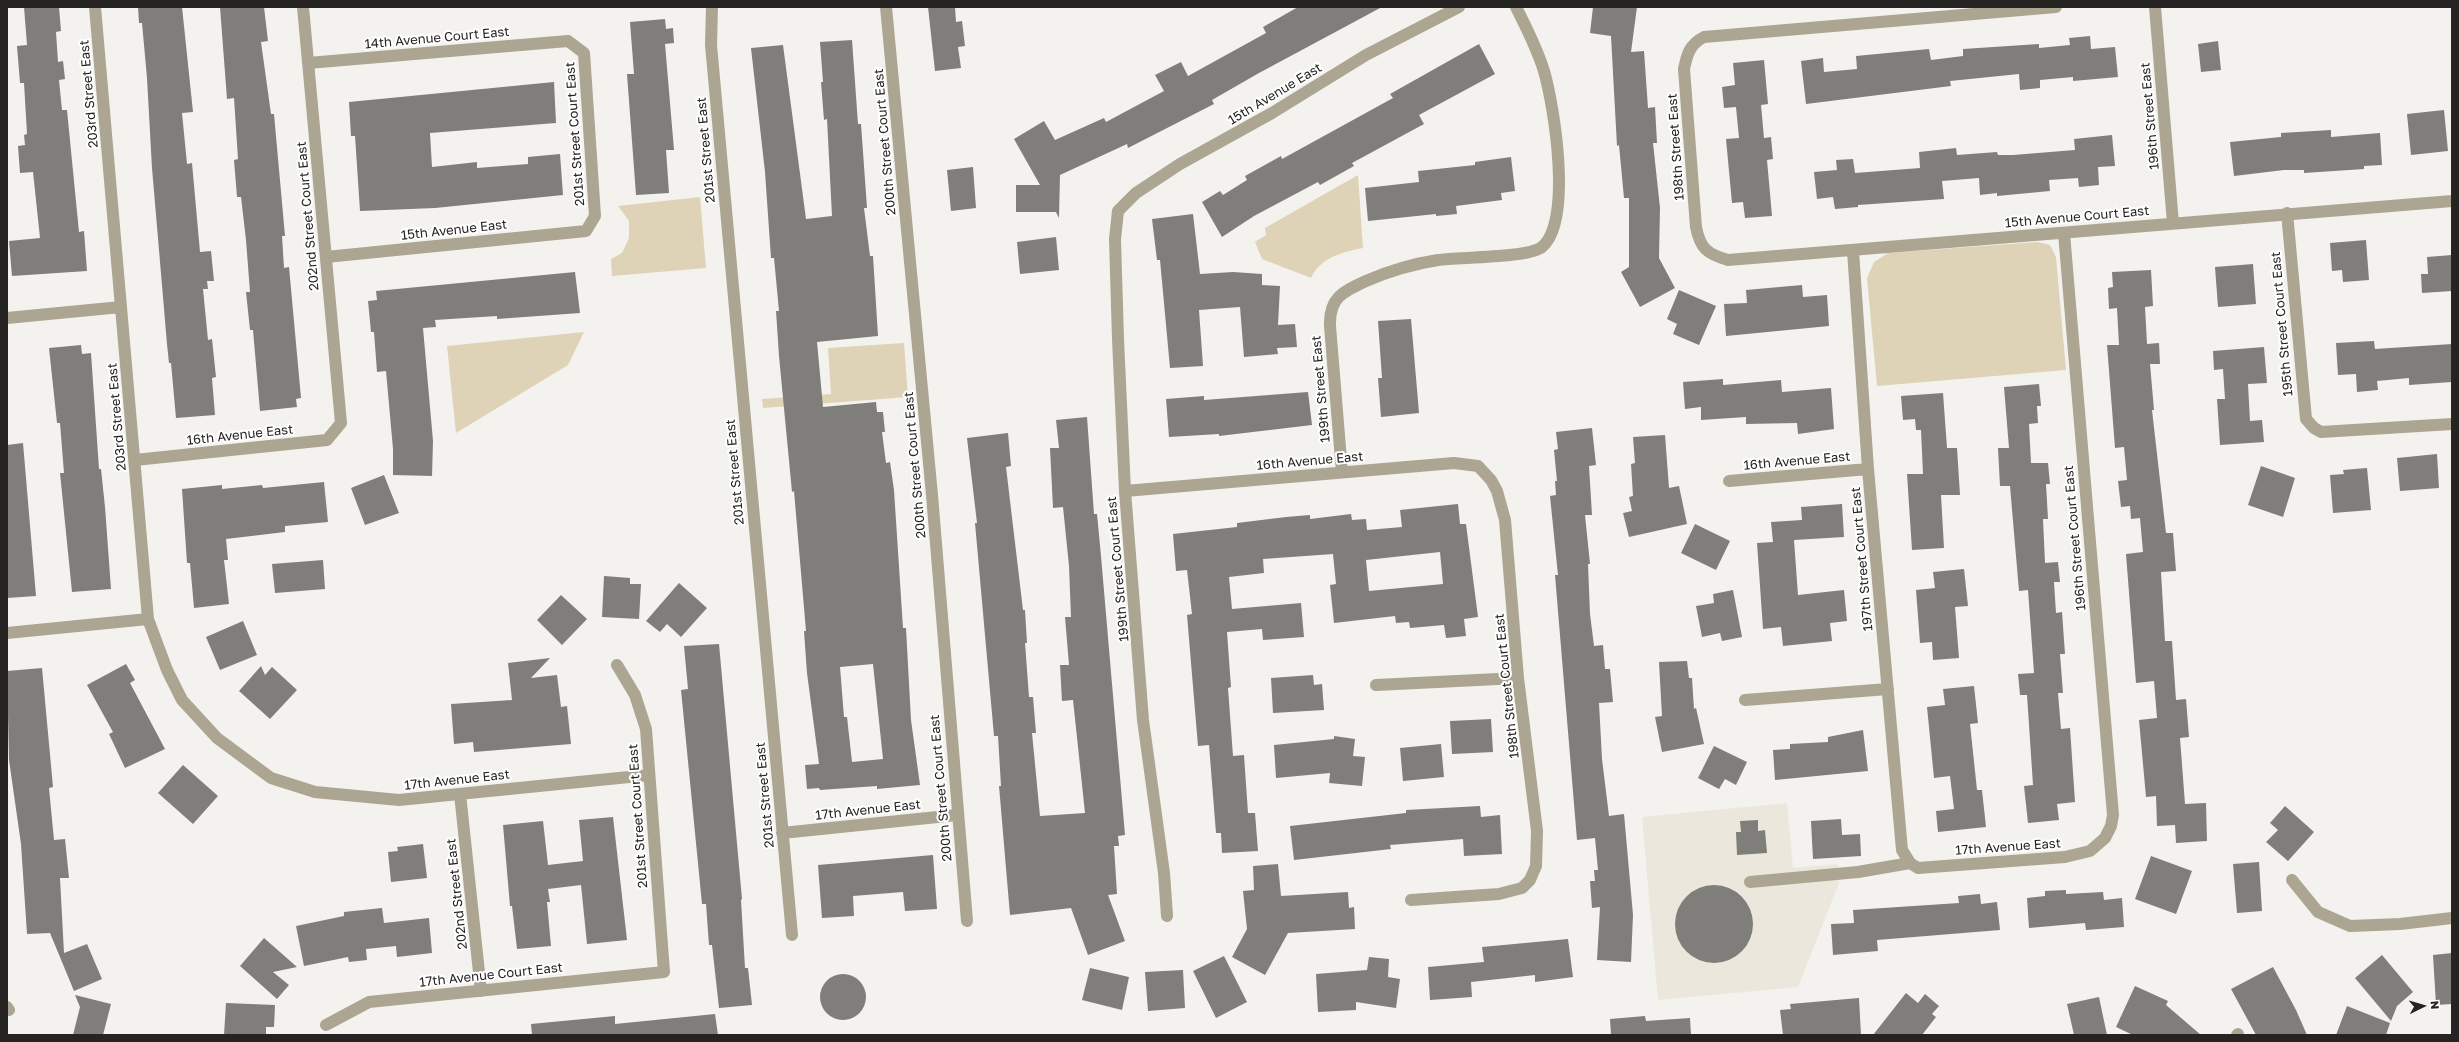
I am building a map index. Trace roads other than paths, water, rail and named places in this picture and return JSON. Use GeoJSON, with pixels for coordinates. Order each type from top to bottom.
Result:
{"type":"FeatureCollection","features":[{"type":"Feature","properties":{"kind":"street","name":"203rd Street East"},"geometry":{"type":"LineString","coordinates":[[95,7],[148,619],[167,670],[182,700],[217,738],[271,778]]}},
{"type":"Feature","properties":{"kind":"street","name":"202nd Street Court East"},"geometry":{"type":"LineString","coordinates":[[303,7],[341,423]]}},
{"type":"Feature","properties":{"kind":"street","name":"201st Street East"},"geometry":{"type":"LineString","coordinates":[[712,7],[710,45],[792,935]]}},
{"type":"Feature","properties":{"kind":"street","name":"200th Street Court East"},"geometry":{"type":"LineString","coordinates":[[886,7],[932,495],[957,815],[967,921]]}},
{"type":"Feature","properties":{"kind":"street","name":"15th Avenue East"},"geometry":{"type":"LineString","coordinates":[[1116,218],[1118,211],[1136,193],[1180,164],[1272,113],[1366,55],[1459,7]]}},
{"type":"Feature","properties":{"kind":"street","name":"199th Street East"},"geometry":{"type":"LineString","coordinates":[[1342,472],[1329,310],[1332,303],[1353,287],[1391,270],[1439,260],[1526,252],[1542,247],[1552,234],[1559,213],[1559,172],[1544,71],[1516,7]]}},
{"type":"Feature","properties":{"kind":"street","name":"198th Street East"},"geometry":{"type":"LineString","coordinates":[[1708,250],[1699,243],[1696,227],[1684,68],[1687,53],[1696,41],[1704,37],[2056,7]]}},
{"type":"Feature","properties":{"kind":"street","name":"196th Street East"},"geometry":{"type":"LineString","coordinates":[[2155,7],[2173,222]]}},
{"type":"Feature","properties":{"kind":"street","name":"14th Avenue Court East"},"geometry":{"type":"LineString","coordinates":[[308,63],[568,42]]}},
{"type":"Feature","properties":{"kind":"street","name":"201st Street Court East"},"geometry":{"type":"LineString","coordinates":[[568,42],[584,53],[595,216],[586,231]]}},
{"type":"Feature","properties":{"kind":"street","name":"15th Avenue Court East"},"geometry":{"type":"LineString","coordinates":[[1708,250],[1716,257],[1728,260],[2064,233],[2173,222],[2452,201]]}},
{"type":"Feature","properties":{"kind":"street","name":"195th Street Court East"},"geometry":{"type":"LineString","coordinates":[[2287,213],[2303,412],[2306,419],[2314,428],[2321,432],[2452,424]]}},
{"type":"Feature","properties":{"kind":"street","name":"199th Street Court East"},"geometry":{"type":"LineString","coordinates":[[1116,218],[1118,339],[1125,491],[1143,720],[1164,873],[1167,916]]}},
{"type":"Feature","properties":{"kind":"street","name":"15th Avenue East"},"geometry":{"type":"LineString","coordinates":[[326,257],[586,231]]}},
{"type":"Feature","properties":{"kind":"street","name":"196th Street Court East"},"geometry":{"type":"LineString","coordinates":[[2064,233],[2113,816],[2111,826],[2105,838]]}},
{"type":"Feature","properties":{"kind":"street","name":"197th Street Court East"},"geometry":{"type":"LineString","coordinates":[[1853,251],[1868,468],[1899,829],[1902,850],[1910,862]]}},
{"type":"Feature","properties":{"kind":"street"},"geometry":{"type":"LineString","coordinates":[[7,318],[121,307]]}},
{"type":"Feature","properties":{"kind":"street","name":"16th Avenue East"},"geometry":{"type":"LineString","coordinates":[[135,460],[327,440],[341,423]]}},
{"type":"Feature","properties":{"kind":"street","name":"16th Avenue East"},"geometry":{"type":"LineString","coordinates":[[1125,491],[1342,472],[1467,463],[1478,466],[1491,480]]}},
{"type":"Feature","properties":{"kind":"street","name":"16th Avenue East"},"geometry":{"type":"LineString","coordinates":[[1729,481],[1868,468]]}},
{"type":"Feature","properties":{"kind":"street","name":"198th Street Court East"},"geometry":{"type":"LineString","coordinates":[[1411,900],[1499,894],[1522,888],[1530,880],[1536,866],[1537,831],[1518,678],[1505,520],[1497,492],[1491,480]]}},
{"type":"Feature","properties":{"kind":"street"},"geometry":{"type":"LineString","coordinates":[[7,633],[148,619]]}},
{"type":"Feature","properties":{"kind":"street","name":"201st Street Court East"},"geometry":{"type":"LineString","coordinates":[[616,665],[635,696],[646,729],[664,972]]}},
{"type":"Feature","properties":{"kind":"street"},"geometry":{"type":"LineString","coordinates":[[1376,685],[1518,678]]}},
{"type":"Feature","properties":{"kind":"street"},"geometry":{"type":"LineString","coordinates":[[1745,700],[1888,690]]}},
{"type":"Feature","properties":{"kind":"street","name":"17th Avenue East"},"geometry":{"type":"LineString","coordinates":[[271,778],[315,792],[358,798],[399,800],[649,775]]}},
{"type":"Feature","properties":{"kind":"street","name":"202nd Street East"},"geometry":{"type":"LineString","coordinates":[[460,794],[481,991]]}},
{"type":"Feature","properties":{"kind":"street","name":"17th Avenue East"},"geometry":{"type":"LineString","coordinates":[[782,833],[957,815]]}},
{"type":"Feature","properties":{"kind":"street","name":"17th Avenue East"},"geometry":{"type":"LineString","coordinates":[[1910,862],[1918,868],[2065,857],[2090,851],[2105,838]]}},
{"type":"Feature","properties":{"kind":"street"},"geometry":{"type":"LineString","coordinates":[[1750,882],[1858,872],[1910,862]]}},
{"type":"Feature","properties":{"kind":"street"},"geometry":{"type":"LineString","coordinates":[[2292,880],[2318,912],[2350,926],[2400,924],[2452,918]]}},
{"type":"Feature","properties":{"kind":"street","name":"17th Avenue Court East"},"geometry":{"type":"LineString","coordinates":[[326,1025],[369,1002],[664,972]]}}]}
